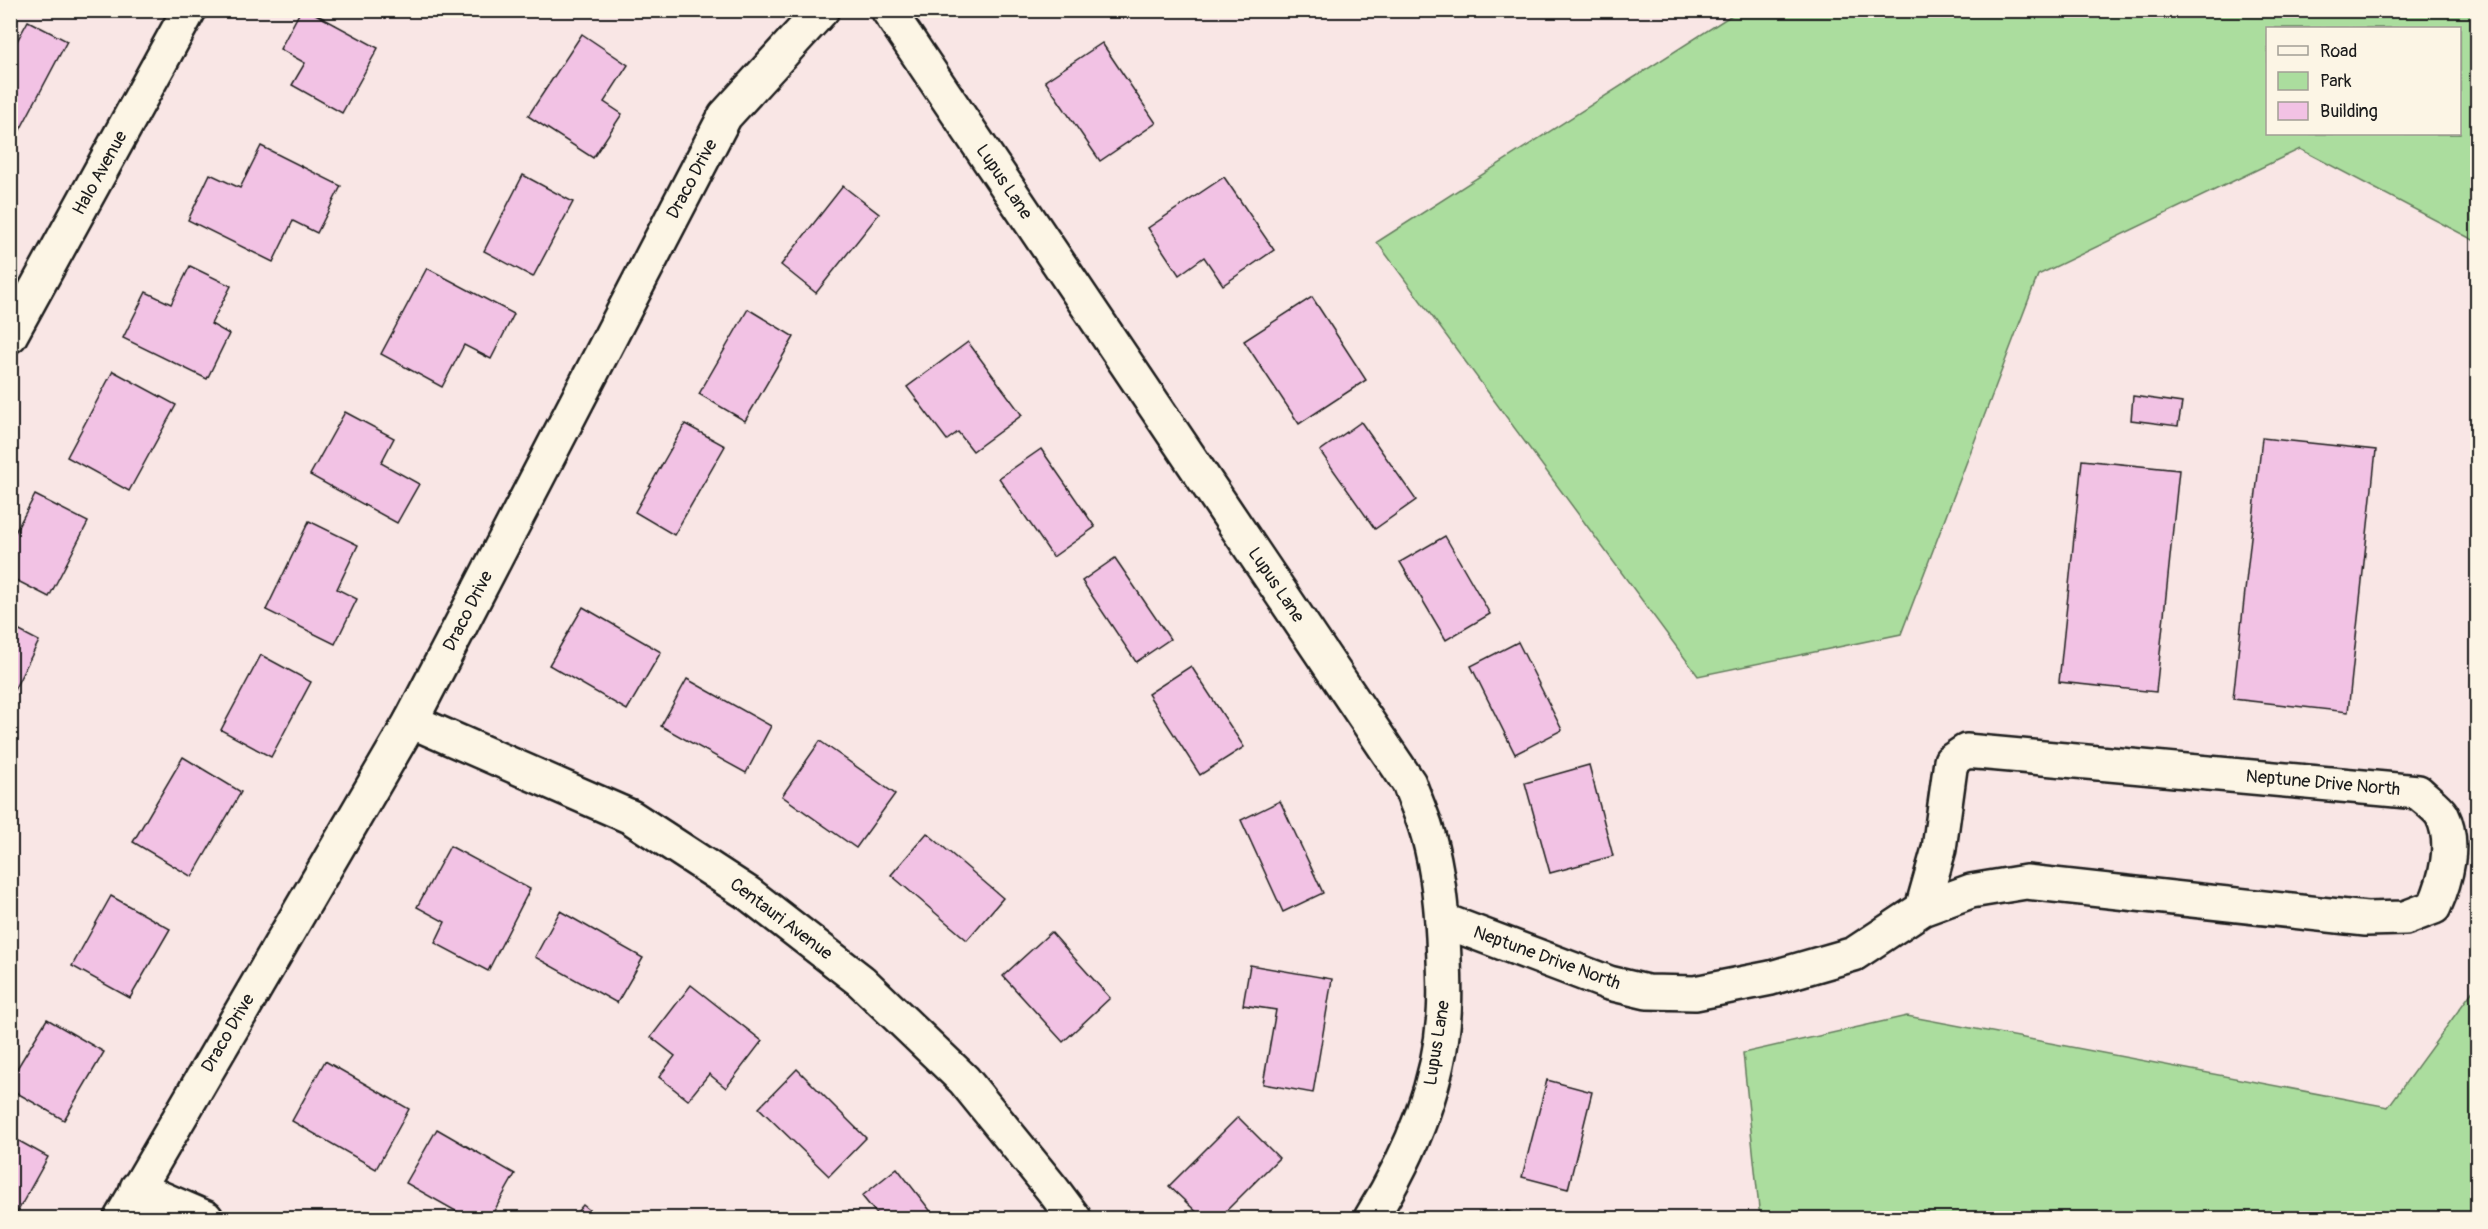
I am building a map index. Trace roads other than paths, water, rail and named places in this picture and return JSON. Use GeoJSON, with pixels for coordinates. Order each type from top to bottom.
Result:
{"type":"FeatureCollection","features":[{"type":"Feature","properties":{"kind":"street","name":"Halo Avenue"},"geometry":{"type":"LineString","coordinates":[[10,336],[189,10]]}},
{"type":"Feature","properties":{"kind":"street","name":"Draco Drive"},"geometry":{"type":"LineString","coordinates":[[121,1218],[411,721],[725,116],[822,10]]}},
{"type":"Feature","properties":{"kind":"street","name":"Lupus Lane"},"geometry":{"type":"LineString","coordinates":[[888,10],[1409,783],[1425,826],[1437,872],[1442,920],[1444,1014],[1438,1062],[1425,1107],[1407,1151],[1371,1218]]}},
{"type":"Feature","properties":{"kind":"street","name":"Centauri Avenue"},"geometry":{"type":"LineString","coordinates":[[411,721],[631,817],[749,894],[861,981],[964,1080],[1074,1218]]}},
{"type":"Feature","properties":{"kind":"street","name":"Neptune Drive North"},"geometry":{"type":"LineString","coordinates":[[1442,920],[1610,983],[1647,992],[1695,993],[1772,978],[1854,954],[1922,909],[1971,891],[2026,882],[2366,919],[2405,918],[2434,907],[2445,882],[2449,840],[2441,814],[2418,792],[1966,751],[1950,761],[1940,849],[1922,909]]}},
{"type":"Feature","properties":{"kind":"street"},"geometry":{"type":"LineString","coordinates":[[137,1188],[206,1218]]}}]}
